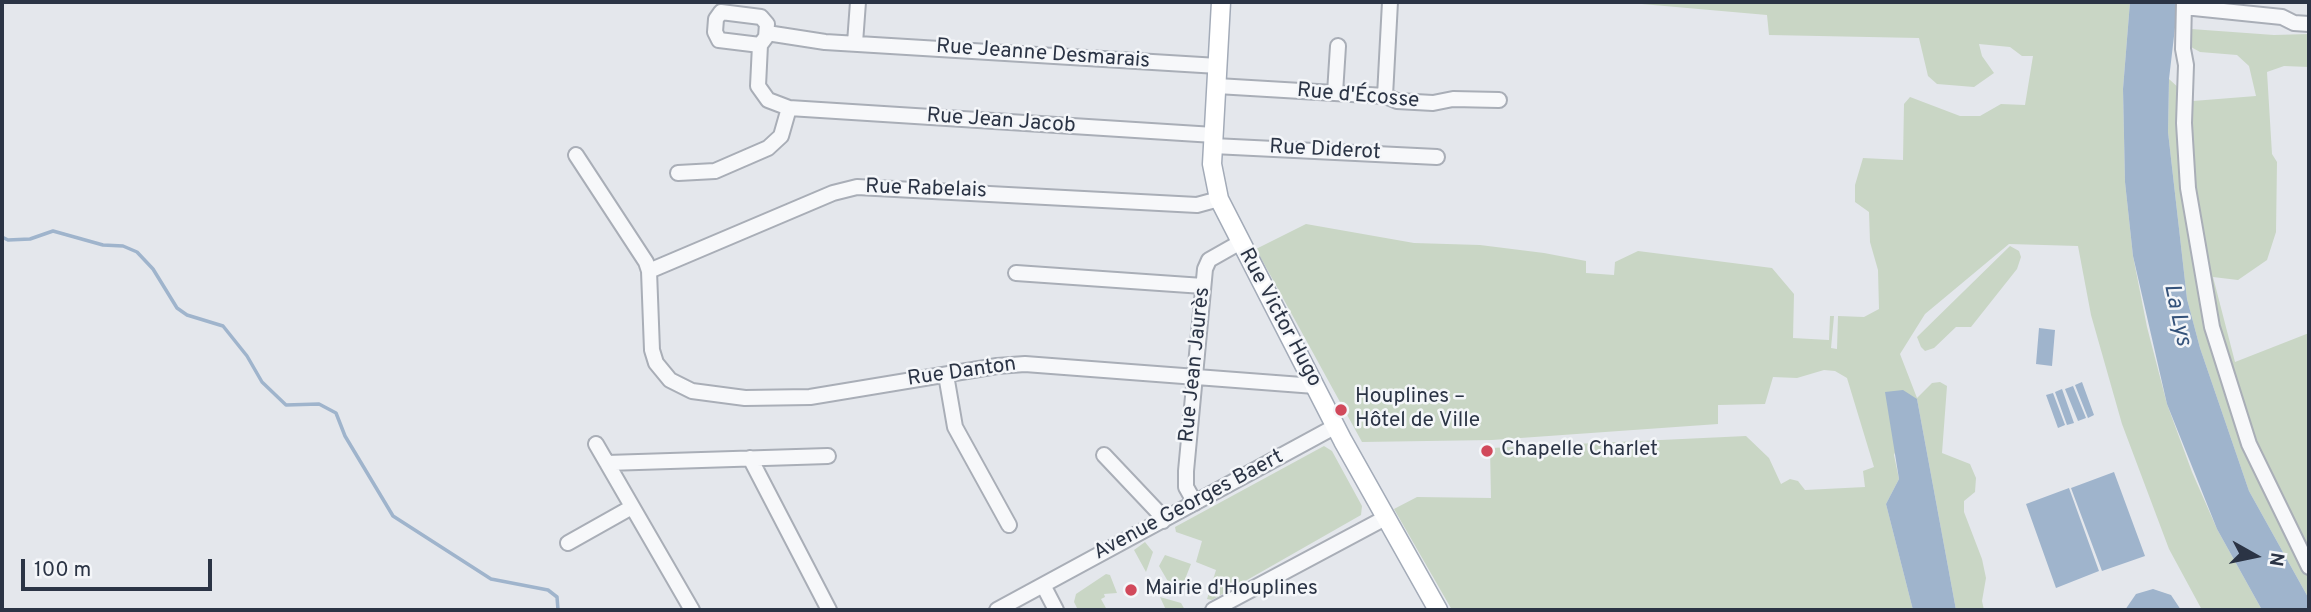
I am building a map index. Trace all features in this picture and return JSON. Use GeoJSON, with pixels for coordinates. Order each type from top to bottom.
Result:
{"type":"FeatureCollection","features":[{"type":"Feature","properties":{"kind":"main road","name":"Rue Victor Hugo"},"geometry":{"type":"LineString","coordinates":[[1221,2],[1212,173],[1219,200],[1353,459],[1438,610]]}},
{"type":"Feature","properties":{"kind":"street"},"geometry":{"type":"LineString","coordinates":[[858,2],[861,44]]}},
{"type":"Feature","properties":{"kind":"street"},"geometry":{"type":"LineString","coordinates":[[1385,96],[1390,2]]}},
{"type":"Feature","properties":{"kind":"street"},"geometry":{"type":"LineString","coordinates":[[2309,24],[2294,23],[2282,17],[2184,5],[2188,188],[2212,327],[2249,444],[2309,567]]}},
{"type":"Feature","properties":{"kind":"street","name":"Rue Jeanne Desmarais"},"geometry":{"type":"LineString","coordinates":[[789,108],[774,104],[760,90],[757,80],[764,39],[792,38],[1218,66]]}},
{"type":"Feature","properties":{"kind":"street"},"geometry":{"type":"LineString","coordinates":[[1335,93],[1338,46]]}},
{"type":"Feature","properties":{"kind":"street","name":"Rue d'Écosse"},"geometry":{"type":"LineString","coordinates":[[1217,86],[1385,96],[1397,101],[1433,103],[1453,99],[1499,100]]}},
{"type":"Feature","properties":{"kind":"street"},"geometry":{"type":"LineString","coordinates":[[678,173],[715,171],[768,149],[781,136],[789,108]]}},
{"type":"Feature","properties":{"kind":"street","name":"Rue Jean Jacob"},"geometry":{"type":"LineString","coordinates":[[789,108],[1213,140]]}},
{"type":"Feature","properties":{"kind":"street","name":"Rue Diderot"},"geometry":{"type":"LineString","coordinates":[[1213,140],[1437,157]]}},
{"type":"Feature","properties":{"kind":"street"},"geometry":{"type":"LineString","coordinates":[[576,155],[649,271]]}},
{"type":"Feature","properties":{"kind":"street","name":"Rue Rabelais"},"geometry":{"type":"LineString","coordinates":[[649,271],[833,193],[857,187],[1197,205],[1219,200]]}},
{"type":"Feature","properties":{"kind":"street","name":"Rue Jean Jaurès"},"geometry":{"type":"LineString","coordinates":[[1195,503],[1185,480],[1203,286],[1209,260],[1239,243]]}},
{"type":"Feature","properties":{"kind":"street","name":"Rue Danton"},"geometry":{"type":"LineString","coordinates":[[649,271],[652,350],[659,369],[670,380],[692,391],[758,398],[810,397],[1025,364],[1315,386]]}},
{"type":"Feature","properties":{"kind":"street"},"geometry":{"type":"LineString","coordinates":[[1016,273],[1203,286]]}},
{"type":"Feature","properties":{"kind":"street"},"geometry":{"type":"LineString","coordinates":[[946,375],[955,427],[1009,525]]}},
{"type":"Feature","properties":{"kind":"street","name":"Avenue Georges Baert"},"geometry":{"type":"LineString","coordinates":[[997,610],[1336,426]]}},
{"type":"Feature","properties":{"kind":"street"},"geometry":{"type":"LineString","coordinates":[[596,444],[692,610]]}},
{"type":"Feature","properties":{"kind":"street"},"geometry":{"type":"LineString","coordinates":[[1104,455],[1163,521]]}},
{"type":"Feature","properties":{"kind":"street"},"geometry":{"type":"LineString","coordinates":[[607,463],[828,456]]}},
{"type":"Feature","properties":{"kind":"street"},"geometry":{"type":"LineString","coordinates":[[750,458],[829,610]]}},
{"type":"Feature","properties":{"kind":"street"},"geometry":{"type":"LineString","coordinates":[[568,543],[632,508]]}},
{"type":"Feature","properties":{"kind":"street"},"geometry":{"type":"LineString","coordinates":[[1222,608],[1387,517]]}},
{"type":"Feature","properties":{"kind":"street"},"geometry":{"type":"LineString","coordinates":[[1043,585],[1056,610]]}},
{"type":"Feature","properties":{"kind":"green space"},"geometry":{"type":"Polygon","coordinates":[[[1619,2],[2130,2],[2123,89],[2125,182],[2133,256],[2147,327],[2167,404],[2192,472],[2217,529],[2262,610],[2202,610],[2169,549],[2122,424],[2091,315],[2078,246],[2009,244],[1925,314],[1900,354],[1917,398],[1932,383],[1940,382],[1947,386],[1942,453],[1970,464],[1976,478],[1975,492],[1964,501],[1964,512],[1982,559],[1986,578],[1982,601],[1984,610],[1956,610],[1917,399],[1894,455],[1899,479],[1886,504],[1913,610],[1452,610],[1394,509],[1417,497],[1491,498],[1490,448],[1746,436],[1769,458],[1781,484],[1790,479],[1798,481],[1805,490],[1865,487],[1863,471],[1874,467],[1847,378],[1835,371],[1824,370],[1797,378],[1773,377],[1765,404],[1718,405],[1718,424],[1492,440],[1362,442],[1256,249],[1306,224],[1414,243],[1480,245],[1544,253],[1586,261],[1586,273],[1614,275],[1615,262],[1638,251],[1772,268],[1794,294],[1793,338],[1829,340],[1830,316],[1834,316],[1831,348],[1837,349],[1838,316],[1864,317],[1879,309],[1878,270],[1870,242],[1869,212],[1855,202],[1855,185],[1863,158],[1903,160],[1904,104],[1910,97],[1960,116],[1980,116],[2001,104],[2025,105],[2033,56],[2022,56],[2010,47],[1979,44],[1982,56],[1994,73],[1974,87],[1937,84],[1928,76],[1919,38],[1769,35],[1767,15],[1619,2]]]}},
{"type":"Feature","properties":{"kind":"green space"},"geometry":{"type":"Polygon","coordinates":[[[2191,29],[2274,35],[2309,34],[2309,67],[2284,66],[2267,72],[2272,154],[2277,162],[2276,232],[2267,260],[2238,280],[2213,277],[2235,362],[2309,333],[2309,599],[2249,491],[2200,348],[2187,299],[2168,132],[2169,79],[2193,101],[2256,96],[2249,66],[2237,55],[2200,52],[2191,47],[2191,29]]]}},
{"type":"Feature","properties":{"kind":"green space"},"geometry":{"type":"Polygon","coordinates":[[[2010,246],[2019,251],[2021,257],[2017,269],[1971,327],[1956,327],[1934,348],[1925,351],[1917,337],[2010,246]]]}},
{"type":"Feature","properties":{"kind":"green space"},"geometry":{"type":"Polygon","coordinates":[[[1324,446],[1332,451],[1362,506],[1361,515],[1212,600],[1207,599],[1216,570],[1196,562],[1202,541],[1176,532],[1175,527],[1324,446]]]}},
{"type":"Feature","properties":{"kind":"green space"},"geometry":{"type":"Polygon","coordinates":[[[1145,542],[1153,552],[1146,572],[1134,550],[1145,542]]]}},
{"type":"Feature","properties":{"kind":"green space"},"geometry":{"type":"Polygon","coordinates":[[[1165,555],[1191,564],[1180,592],[1173,590],[1159,566],[1165,555]]]}},
{"type":"Feature","properties":{"kind":"green space"},"geometry":{"type":"Polygon","coordinates":[[[1106,574],[1110,575],[1117,593],[1104,594],[1105,597],[1101,599],[1107,610],[1078,610],[1074,602],[1076,594],[1106,574]]]}},
{"type":"Feature","properties":{"kind":"green space"},"geometry":{"type":"Polygon","coordinates":[[[1160,597],[1181,603],[1185,610],[1166,610],[1160,597]]]}},
{"type":"Feature","properties":{"kind":"water","name":"La Lys"},"geometry":{"type":"Polygon","coordinates":[[[2130,2],[2178,2],[2169,79],[2168,132],[2187,299],[2200,348],[2249,491],[2309,599],[2309,610],[2262,610],[2217,529],[2167,404],[2133,256],[2125,182],[2123,89],[2130,2]]]}},
{"type":"Feature","properties":{"kind":"water"},"geometry":{"type":"Polygon","coordinates":[[[2039,328],[2055,330],[2052,366],[2036,364],[2039,328]]]}},
{"type":"Feature","properties":{"kind":"water"},"geometry":{"type":"Polygon","coordinates":[[[2082,382],[2094,415],[2088,418],[2075,385],[2082,382]]]}},
{"type":"Feature","properties":{"kind":"water"},"geometry":{"type":"Polygon","coordinates":[[[2073,386],[2086,418],[2078,421],[2065,389],[2073,386]]]}},
{"type":"Feature","properties":{"kind":"water"},"geometry":{"type":"Polygon","coordinates":[[[2062,389],[2074,423],[2067,425],[2055,392],[2062,389]]]}},
{"type":"Feature","properties":{"kind":"water"},"geometry":{"type":"Polygon","coordinates":[[[1903,390],[1917,399],[1956,610],[1913,610],[1886,504],[1899,479],[1885,392],[1903,390]]]}},
{"type":"Feature","properties":{"kind":"water"},"geometry":{"type":"Polygon","coordinates":[[[2053,393],[2065,425],[2058,428],[2046,395],[2053,393]]]}},
{"type":"Feature","properties":{"kind":"water"},"geometry":{"type":"Polygon","coordinates":[[[2114,472],[2145,556],[2102,571],[2071,488],[2114,472]]]}},
{"type":"Feature","properties":{"kind":"water"},"geometry":{"type":"Polygon","coordinates":[[[2069,488],[2099,571],[2056,588],[2026,504],[2069,488]]]}},
{"type":"Feature","properties":{"kind":"water"},"geometry":{"type":"Polygon","coordinates":[[[2153,589],[2171,595],[2181,610],[2125,610],[2136,594],[2153,589]]]}},
{"type":"Feature","properties":{"kind":"waterway"},"geometry":{"type":"LineString","coordinates":[[2,237],[8,240],[30,239],[53,231],[103,245],[123,246],[137,252],[153,269],[177,308],[187,315],[223,326],[247,356],[262,382],[286,405],[319,404],[336,413],[345,436],[393,516],[491,579],[548,590],[557,597],[558,610]]}},
{"type":"Feature","properties":{"kind":"place","name":"Houplines – Hôtel de Ville"},"geometry":{"type":"Point","coordinates":[1341,410]}},
{"type":"Feature","properties":{"kind":"place","name":"Chapelle Charlet"},"geometry":{"type":"Point","coordinates":[1487,451]}},
{"type":"Feature","properties":{"kind":"place","name":"Mairie d'Houplines"},"geometry":{"type":"Point","coordinates":[1131,590]}}]}
